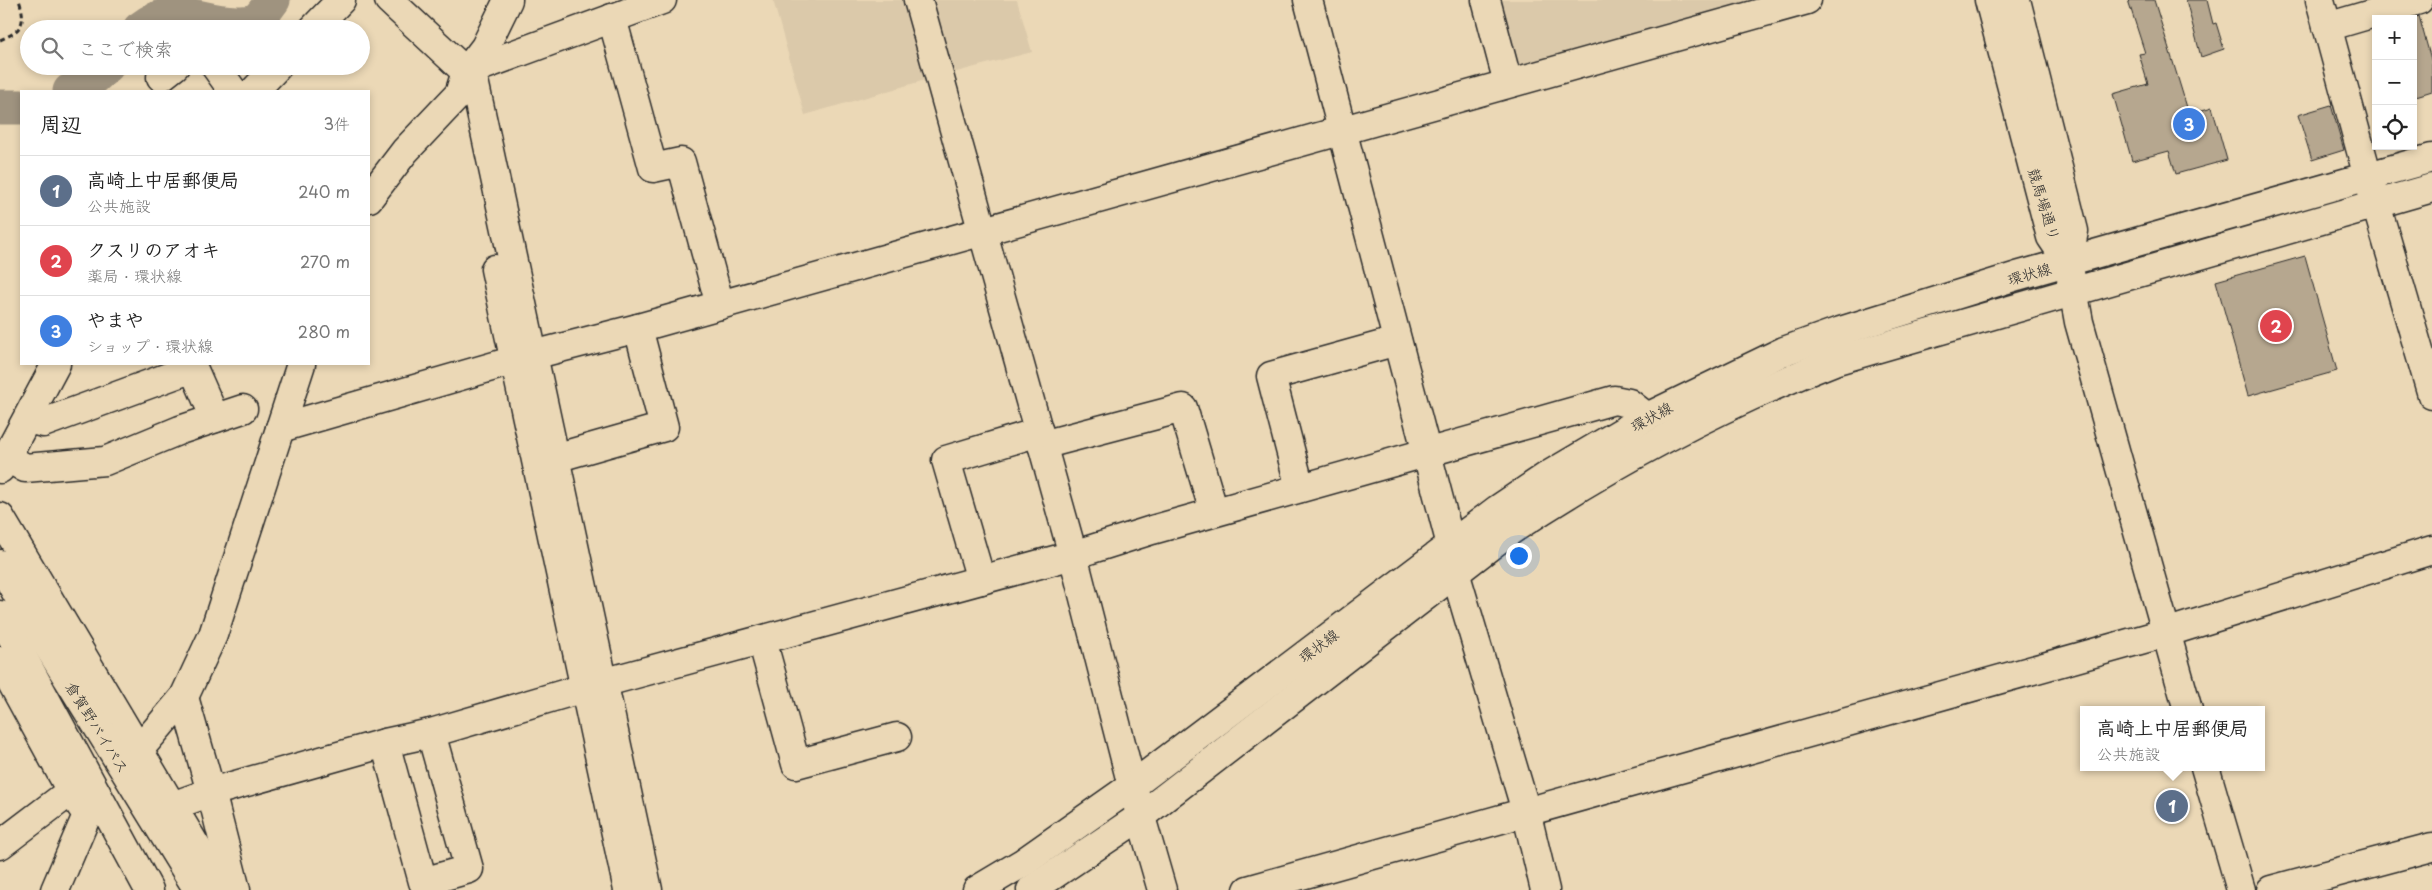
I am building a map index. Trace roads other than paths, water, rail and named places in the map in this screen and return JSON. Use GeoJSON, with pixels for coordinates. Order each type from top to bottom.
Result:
{"type":"FeatureCollection","features":[{"type":"Feature","properties":{"kind":"main road"},"geometry":{"type":"LineString","coordinates":[[322,20],[341,0]]}},
{"type":"Feature","properties":{"kind":"main road"},"geometry":{"type":"LineString","coordinates":[[389,0],[462,83],[476,85],[523,358],[594,685],[648,890]]}},
{"type":"Feature","properties":{"kind":"main road"},"geometry":{"type":"LineString","coordinates":[[370,197],[405,150],[462,83],[485,47],[508,0]]}},
{"type":"Feature","properties":{"kind":"main road"},"geometry":{"type":"LineString","coordinates":[[462,83],[612,18],[662,0]]}},
{"type":"Feature","properties":{"kind":"main road"},"geometry":{"type":"LineString","coordinates":[[918,0],[981,232],[1073,555],[1132,786],[1162,890]]}},
{"type":"Feature","properties":{"kind":"main road"},"geometry":{"type":"LineString","coordinates":[[1308,0],[1451,544]]}},
{"type":"Feature","properties":{"kind":"main road"},"geometry":{"type":"LineString","coordinates":[[1486,0],[1508,84]]}},
{"type":"Feature","properties":{"kind":"main road"},"geometry":{"type":"LineString","coordinates":[[280,428],[523,358],[638,328],[1807,0]]}},
{"type":"Feature","properties":{"kind":"main road","name":"競馬場通り"},"geometry":{"type":"LineString","coordinates":[[1989,0],[2052,237],[2068,262]]}},
{"type":"Feature","properties":{"kind":"main road","name":"競馬場通り"},"geometry":{"type":"LineString","coordinates":[[2016,0],[2074,231],[2068,262]]}},
{"type":"Feature","properties":{"kind":"main road"},"geometry":{"type":"LineString","coordinates":[[2320,0],[2368,176],[2432,395]]}},
{"type":"Feature","properties":{"kind":"main road"},"geometry":{"type":"LineString","coordinates":[[2327,26],[2419,0]]}},
{"type":"Feature","properties":{"kind":"main road"},"geometry":{"type":"LineString","coordinates":[[612,18],[653,168],[682,162],[720,305]]}},
{"type":"Feature","properties":{"kind":"main road"},"geometry":{"type":"LineString","coordinates":[[221,75],[232,90]]}},
{"type":"Feature","properties":{"kind":"main road"},"geometry":{"type":"LineString","coordinates":[[255,90],[269,75]]}},
{"type":"Feature","properties":{"kind":"main road","name":"環状線"},"geometry":{"type":"LineString","coordinates":[[977,890],[1024,862],[1132,786],[1451,544],[1547,476],[1648,418],[1784,351],[1837,332],[2068,262],[2432,158]]}},
{"type":"Feature","properties":{"kind":"main road","name":"環状線"},"geometry":{"type":"LineString","coordinates":[[1031,890],[1141,816],[1455,572],[1560,498],[1702,418],[1792,377],[1837,360],[2432,188]]}},
{"type":"Feature","properties":{"kind":"main road"},"geometry":{"type":"LineString","coordinates":[[2068,262],[2079,322],[2187,706]]}},
{"type":"Feature","properties":{"kind":"main road"},"geometry":{"type":"LineString","coordinates":[[555,458],[664,428],[638,328]]}},
{"type":"Feature","properties":{"kind":"main road"},"geometry":{"type":"LineString","coordinates":[[1300,488],[1271,376],[1397,341]]}},
{"type":"Feature","properties":{"kind":"main road"},"geometry":{"type":"LineString","coordinates":[[523,358],[555,458],[628,890]]}},
{"type":"Feature","properties":{"kind":"main road"},"geometry":{"type":"LineString","coordinates":[[55,365],[3,463],[25,468],[105,461],[243,409]]}},
{"type":"Feature","properties":{"kind":"main road"},"geometry":{"type":"LineString","coordinates":[[139,750],[184,697],[213,635],[301,365]]}},
{"type":"Feature","properties":{"kind":"main road"},"geometry":{"type":"LineString","coordinates":[[28,419],[43,423],[193,368],[215,418]]}},
{"type":"Feature","properties":{"kind":"main road"},"geometry":{"type":"LineString","coordinates":[[172,806],[211,792],[431,733],[594,685],[1073,555],[1214,512],[1614,400],[1629,403],[1648,418]]}},
{"type":"Feature","properties":{"kind":"main road"},"geometry":{"type":"LineString","coordinates":[[981,580],[946,460],[1183,408],[1214,512]]}},
{"type":"Feature","properties":{"kind":"main road"},"geometry":{"type":"LineString","coordinates":[[0,516],[222,890]]}},
{"type":"Feature","properties":{"kind":"main road"},"geometry":{"type":"LineString","coordinates":[[1248,890],[2165,633],[2432,550]]}},
{"type":"Feature","properties":{"kind":"main road","name":"倉賀野バイパス"},"geometry":{"type":"LineString","coordinates":[[0,564],[13,621],[149,890]]}},
{"type":"Feature","properties":{"kind":"main road"},"geometry":{"type":"LineString","coordinates":[[1455,572],[1526,811],[1545,890]]}},
{"type":"Feature","properties":{"kind":"main road","name":"倉賀野バイパス"},"geometry":{"type":"LineString","coordinates":[[13,621],[198,890]]}},
{"type":"Feature","properties":{"kind":"main road"},"geometry":{"type":"LineString","coordinates":[[762,640],[796,764],[897,737]]}},
{"type":"Feature","properties":{"kind":"main road"},"geometry":{"type":"LineString","coordinates":[[0,661],[128,890]]}},
{"type":"Feature","properties":{"kind":"main road"},"geometry":{"type":"LineString","coordinates":[[184,697],[236,890]]}},
{"type":"Feature","properties":{"kind":"main road"},"geometry":{"type":"LineString","coordinates":[[385,744],[424,882],[469,869],[431,733]]}},
{"type":"Feature","properties":{"kind":"main road"},"geometry":{"type":"LineString","coordinates":[[2206,771],[2241,890]]}},
{"type":"Feature","properties":{"kind":"main road"},"geometry":{"type":"LineString","coordinates":[[0,845],[71,791]]}},
{"type":"Feature","properties":{"kind":"main road"},"geometry":{"type":"LineString","coordinates":[[55,890],[87,814]]}},
{"type":"Feature","properties":{"kind":"main road"},"geometry":{"type":"LineString","coordinates":[[2271,890],[2432,847]]}},
{"type":"Feature","properties":{"kind":"waterway"},"geometry":{"type":"LineString","coordinates":[[256,20],[273,0]]}},
{"type":"Feature","properties":{"kind":"waterway"},"geometry":{"type":"LineString","coordinates":[[153,20],[175,14],[211,20]]}},
{"type":"Feature","properties":{"kind":"waterway"},"geometry":{"type":"LineString","coordinates":[[72,90],[90,81],[97,75]]}},
{"type":"Feature","properties":{"kind":"waterway"},"geometry":{"type":"LineString","coordinates":[[0,107],[20,107]]}},
{"type":"Feature","properties":{"kind":"place","name":"やまや"},"geometry":{"type":"Point","coordinates":[2189,124]}},
{"type":"Feature","properties":{"kind":"place","name":"クスリのアオキ"},"geometry":{"type":"Point","coordinates":[2276,326]}},
{"type":"Feature","properties":{"kind":"place","name":"高崎上中居郵便局"},"geometry":{"type":"Point","coordinates":[2172,806]}}]}
